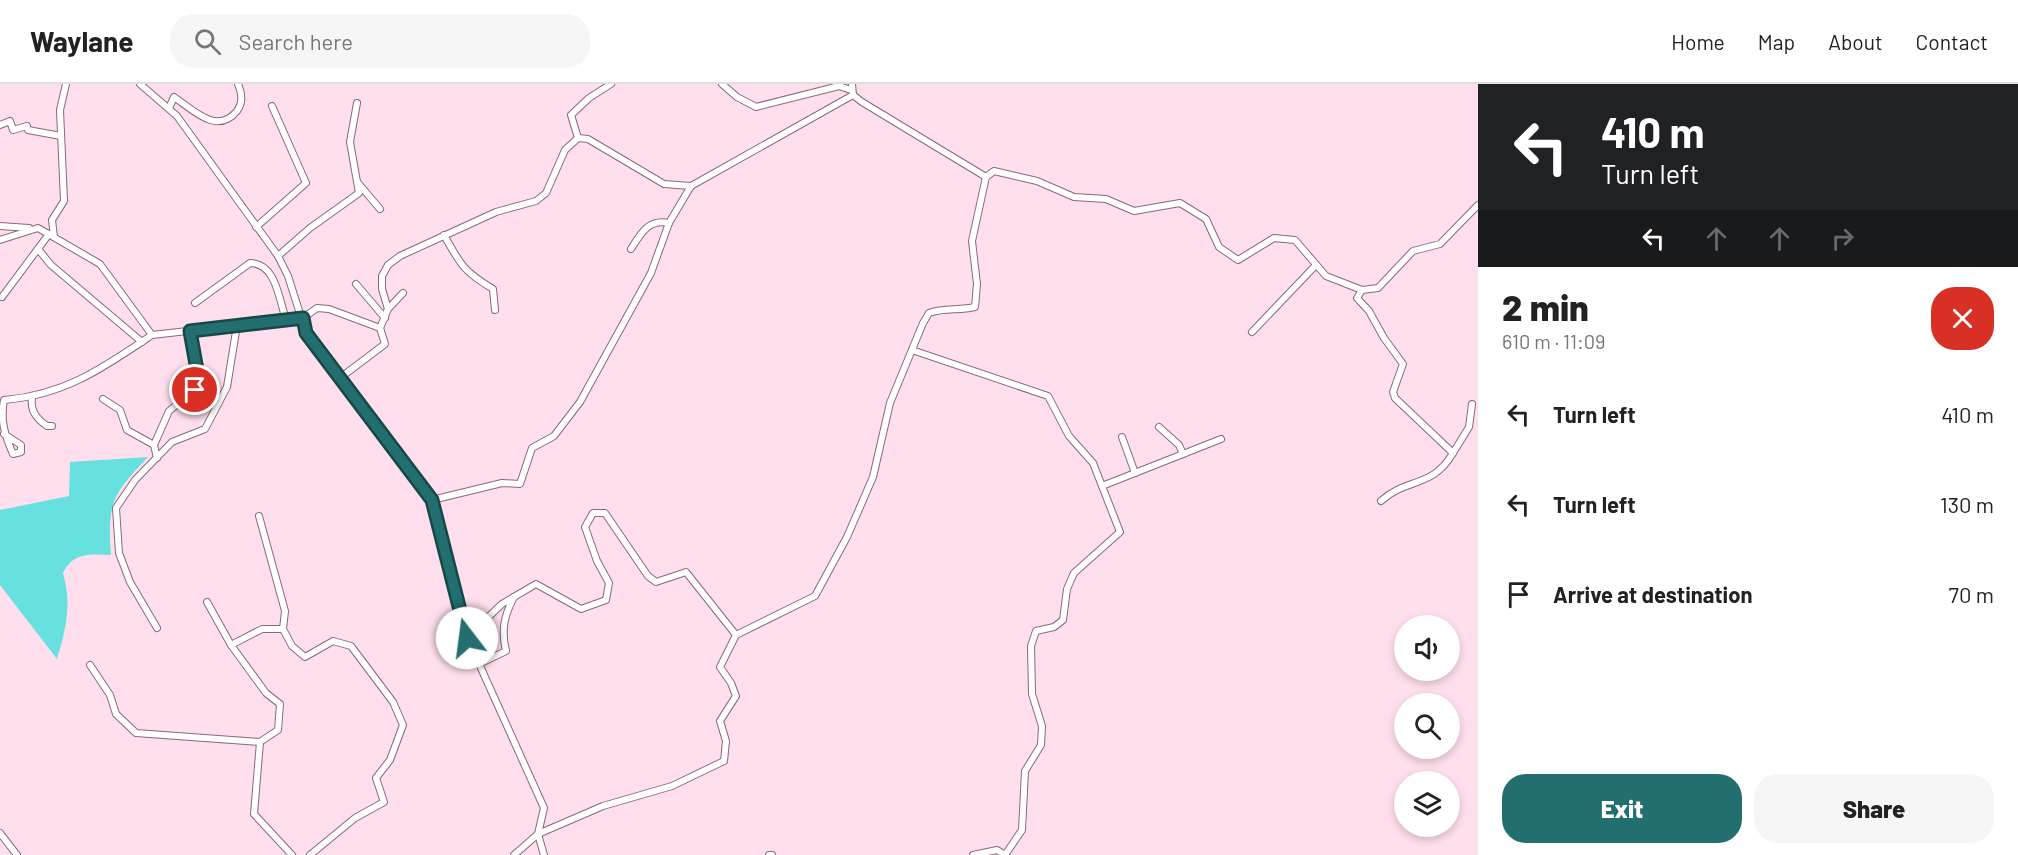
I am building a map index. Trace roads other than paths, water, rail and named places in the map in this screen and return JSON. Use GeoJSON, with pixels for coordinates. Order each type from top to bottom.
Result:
{"type":"FeatureCollection","features":[{"type":"Feature","properties":{"kind":"street"},"geometry":{"type":"LineString","coordinates":[[2,297],[51,235],[52,220],[64,201],[60,110],[66,84]]}},
{"type":"Feature","properties":{"kind":"street"},"geometry":{"type":"LineString","coordinates":[[141,84],[177,116],[278,256],[284,266],[303,318],[306,333],[432,500],[467,638],[544,808],[538,834],[544,855]]}},
{"type":"Feature","properties":{"kind":"street"},"geometry":{"type":"LineString","coordinates":[[169,108],[174,97],[204,118],[217,122],[227,120],[238,110],[242,98],[238,84]]}},
{"type":"Feature","properties":{"kind":"street"},"geometry":{"type":"LineString","coordinates":[[578,138],[571,115],[589,98],[612,84]]}},
{"type":"Feature","properties":{"kind":"street"},"geometry":{"type":"LineString","coordinates":[[722,84],[737,97],[756,107],[839,86],[852,90],[986,177]]}},
{"type":"Feature","properties":{"kind":"street"},"geometry":{"type":"LineString","coordinates":[[432,500],[502,483],[520,484],[532,448],[554,436],[580,402],[651,273],[669,223],[691,186],[852,90]]}},
{"type":"Feature","properties":{"kind":"street"},"geometry":{"type":"LineString","coordinates":[[357,103],[350,142],[354,174],[358,183],[380,210]]}},
{"type":"Feature","properties":{"kind":"street"},"geometry":{"type":"LineString","coordinates":[[256,227],[306,183],[272,106]]}},
{"type":"Feature","properties":{"kind":"street"},"geometry":{"type":"LineString","coordinates":[[0,125],[10,121],[13,130],[27,126],[28,130],[61,136]]}},
{"type":"Feature","properties":{"kind":"street"},"geometry":{"type":"LineString","coordinates":[[388,309],[382,289],[382,276],[388,265],[400,256],[496,212],[536,201],[546,193],[565,150],[578,138],[588,139],[664,184],[691,186]]}},
{"type":"Feature","properties":{"kind":"street"},"geometry":{"type":"LineString","coordinates":[[514,855],[538,834],[603,806],[672,786],[724,761],[726,741],[720,721],[735,696],[731,683],[720,667],[736,635],[775,618],[815,596],[847,537],[873,477],[890,402],[929,313],[940,309],[959,310],[975,306],[978,284],[972,241],[986,177],[994,171],[1037,181],[1074,197],[1106,199],[1134,211],[1180,203],[1206,219],[1219,247],[1238,260],[1274,238],[1295,240],[1326,276],[1362,290],[1378,288],[1413,252],[1440,244],[1478,205]]}},
{"type":"Feature","properties":{"kind":"street"},"geometry":{"type":"LineString","coordinates":[[278,256],[310,228],[359,193],[358,183]]}},
{"type":"Feature","properties":{"kind":"street"},"geometry":{"type":"LineString","coordinates":[[631,249],[644,227],[660,221],[669,223]]}},
{"type":"Feature","properties":{"kind":"street"},"geometry":{"type":"LineString","coordinates":[[0,226],[39,228],[100,264],[152,335]]}},
{"type":"Feature","properties":{"kind":"street"},"geometry":{"type":"LineString","coordinates":[[0,240],[32,228]]}},
{"type":"Feature","properties":{"kind":"street"},"geometry":{"type":"LineString","coordinates":[[444,235],[458,263],[473,277],[493,289],[495,310]]}},
{"type":"Feature","properties":{"kind":"street"},"geometry":{"type":"LineString","coordinates":[[38,249],[51,265],[142,342]]}},
{"type":"Feature","properties":{"kind":"street"},"geometry":{"type":"LineString","coordinates":[[195,303],[250,263],[260,263],[268,269],[272,277],[286,320]]}},
{"type":"Feature","properties":{"kind":"street"},"geometry":{"type":"LineString","coordinates":[[1252,332],[1316,265]]}},
{"type":"Feature","properties":{"kind":"street"},"geometry":{"type":"LineString","coordinates":[[356,284],[385,318]]}},
{"type":"Feature","properties":{"kind":"street"},"geometry":{"type":"LineString","coordinates":[[1362,290],[1356,298],[1369,311],[1384,338],[1404,364],[1393,392],[1395,398],[1453,453]]}},
{"type":"Feature","properties":{"kind":"street"},"geometry":{"type":"LineString","coordinates":[[340,378],[385,344],[380,328],[388,309],[403,293]]}},
{"type":"Feature","properties":{"kind":"street"},"geometry":{"type":"LineString","coordinates":[[4,434],[0,412],[4,400],[32,398],[79,382],[152,335],[303,318],[317,308],[329,309],[380,328]]}},
{"type":"Feature","properties":{"kind":"street"},"geometry":{"type":"LineString","coordinates":[[157,628],[130,582],[119,553],[116,508],[135,480],[172,442],[205,429],[227,387],[237,325]]}},
{"type":"Feature","properties":{"kind":"street"},"geometry":{"type":"LineString","coordinates":[[157,458],[154,445],[169,411],[195,390],[199,381],[190,331]]}},
{"type":"Feature","properties":{"kind":"street"},"geometry":{"type":"LineString","coordinates":[[912,350],[1048,396],[1069,436],[1094,464],[1120,532],[1074,573],[1067,589],[1063,620],[1053,627],[1036,632],[1031,646],[1032,694],[1042,726],[1041,745],[1025,771],[1022,830],[1005,855],[997,850],[973,855]]}},
{"type":"Feature","properties":{"kind":"street"},"geometry":{"type":"LineString","coordinates":[[32,398],[31,405],[34,414],[46,426],[52,426]]}},
{"type":"Feature","properties":{"kind":"street"},"geometry":{"type":"LineString","coordinates":[[103,399],[120,410],[127,430],[154,445]]}},
{"type":"Feature","properties":{"kind":"street"},"geometry":{"type":"LineString","coordinates":[[1381,501],[1390,493],[1438,474],[1469,427],[1472,404]]}},
{"type":"Feature","properties":{"kind":"street"},"geometry":{"type":"LineString","coordinates":[[1158,427],[1179,445],[1183,454]]}},
{"type":"Feature","properties":{"kind":"street"},"geometry":{"type":"LineString","coordinates":[[1122,437],[1135,473]]}},
{"type":"Feature","properties":{"kind":"street"},"geometry":{"type":"LineString","coordinates":[[1102,486],[1221,439]]}},
{"type":"Feature","properties":{"kind":"street"},"geometry":{"type":"LineString","coordinates":[[467,638],[502,604],[536,584],[581,609],[606,600],[609,583],[597,561],[585,527],[593,513],[605,513],[648,576],[656,582],[686,572],[736,635]]}},
{"type":"Feature","properties":{"kind":"street"},"geometry":{"type":"LineString","coordinates":[[259,516],[285,611],[283,630],[292,646],[305,657],[333,641],[351,646],[393,702],[403,725],[390,760],[376,778],[384,802],[355,818],[310,855]]}},
{"type":"Feature","properties":{"kind":"street"},"geometry":{"type":"LineString","coordinates":[[479,664],[506,651],[502,636],[504,615],[514,597]]}},
{"type":"Feature","properties":{"kind":"street"},"geometry":{"type":"LineString","coordinates":[[90,665],[110,695],[116,714],[136,733],[260,742],[278,730],[280,704],[266,693],[231,645],[207,602]]}},
{"type":"Feature","properties":{"kind":"street"},"geometry":{"type":"LineString","coordinates":[[231,645],[262,629],[283,630]]}},
{"type":"Feature","properties":{"kind":"street"},"geometry":{"type":"LineString","coordinates":[[260,742],[254,814],[292,855]]}},
{"type":"Feature","properties":{"kind":"street"},"geometry":{"type":"LineString","coordinates":[[0,833],[17,855]]}},
{"type":"Feature","properties":{"kind":"water"},"geometry":{"type":"Polygon","coordinates":[[[148,457],[119,491],[111,511],[111,555],[89,555],[77,558],[67,566],[63,573],[66,584],[67,616],[57,659],[0,585],[0,510],[69,496],[70,462],[148,457]]]}}]}
